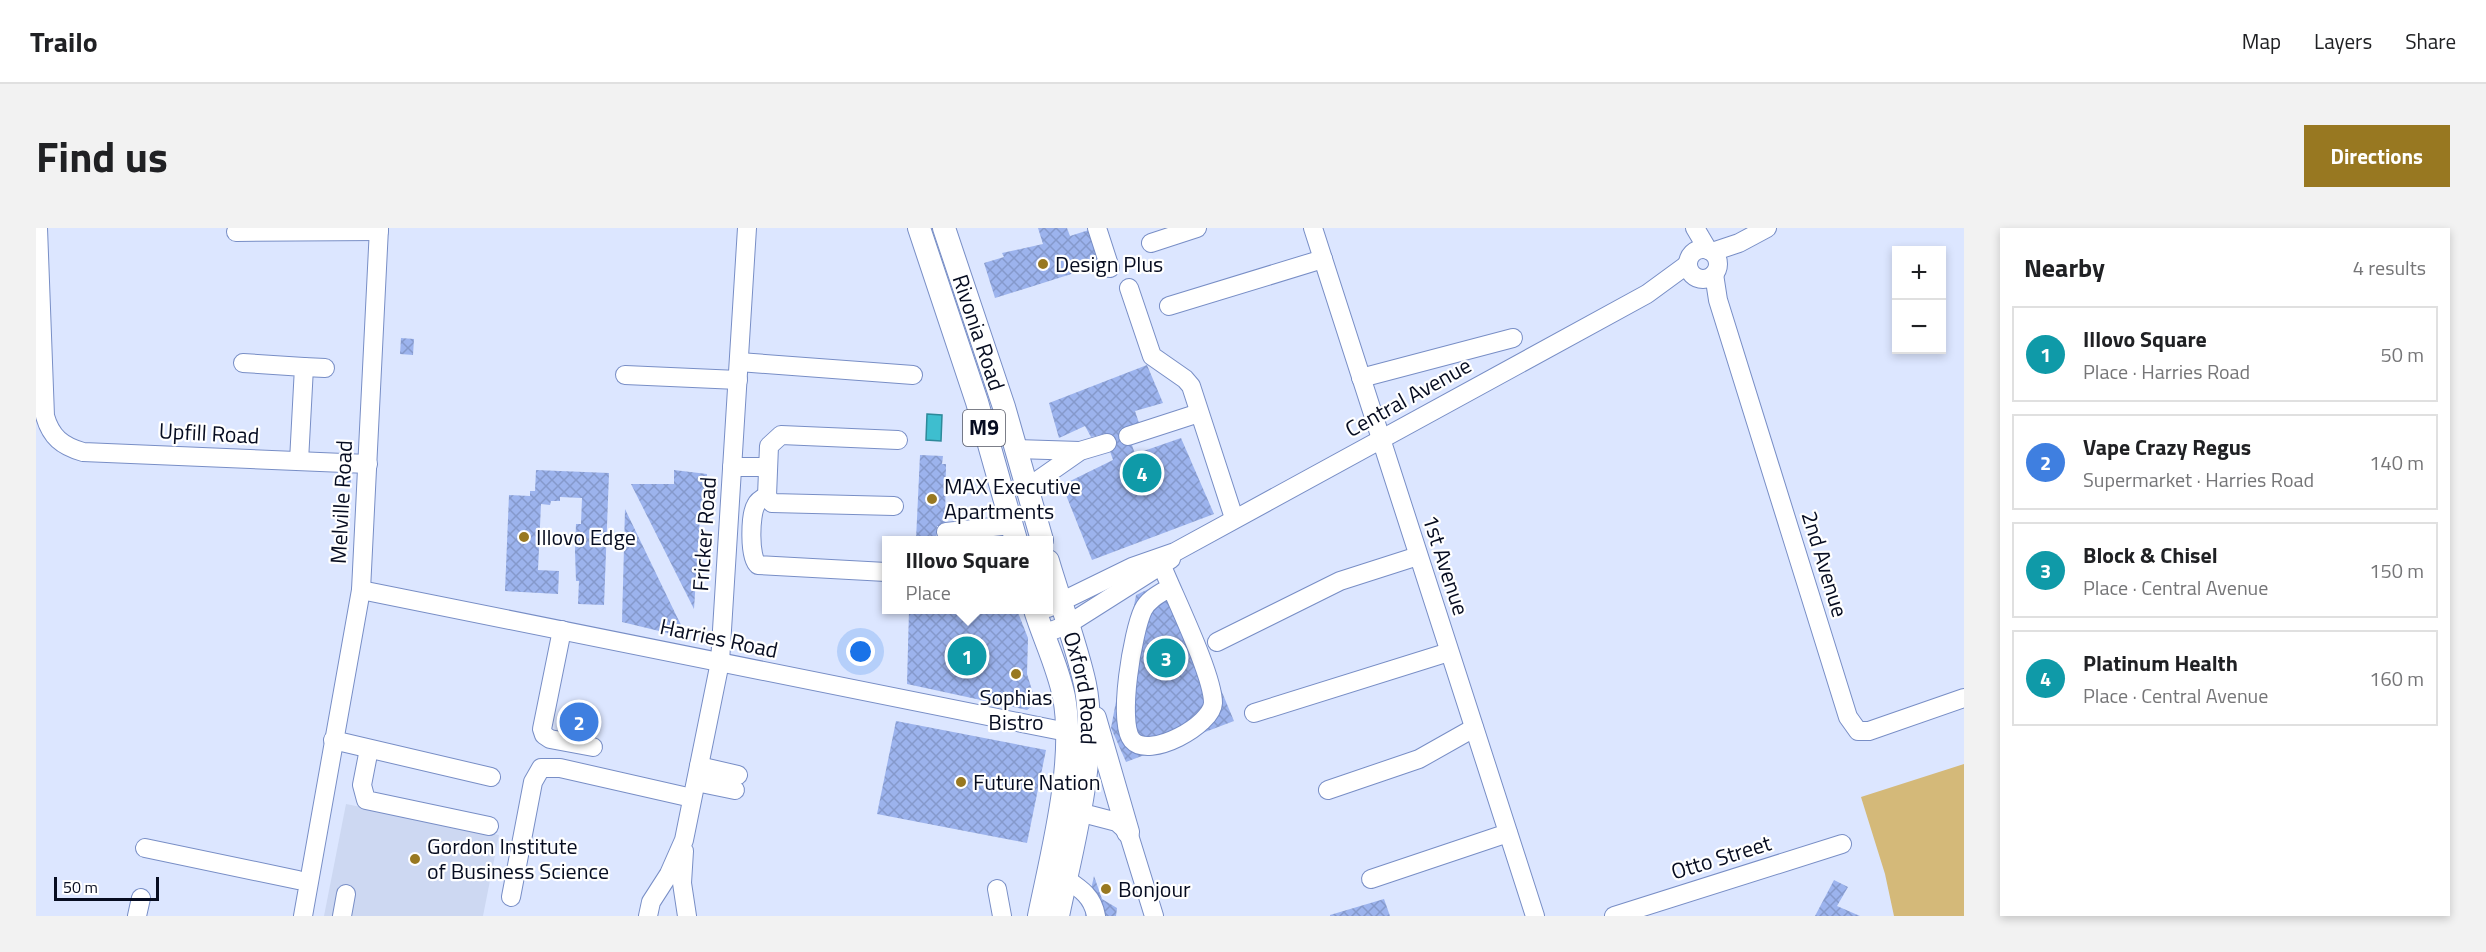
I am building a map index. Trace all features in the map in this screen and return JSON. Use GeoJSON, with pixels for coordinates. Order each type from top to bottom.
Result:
{"type":"FeatureCollection","features":[{"type":"Feature","properties":{"kind":"main road","name":"Rivonia Road"},"geometry":{"type":"LineString","coordinates":[[944,228],[1016,449],[1041,536]]}},
{"type":"Feature","properties":{"kind":"main road","name":"Rivonia Road"},"geometry":{"type":"LineString","coordinates":[[923,229],[977,402],[1014,533]]}},
{"type":"Feature","properties":{"kind":"main road","name":"Oxford Road"},"geometry":{"type":"LineString","coordinates":[[1045,614],[1064,699],[1067,732],[1070,809],[1066,879],[1058,916]]}},
{"type":"Feature","properties":{"kind":"main road","name":"Oxford Road"},"geometry":{"type":"LineString","coordinates":[[1039,916],[1088,744],[1085,685],[1067,625],[1047,614]]}},
{"type":"Feature","properties":{"kind":"main road"},"geometry":{"type":"LineString","coordinates":[[1085,685],[1128,832]]}},
{"type":"Feature","properties":{"kind":"street","name":"Upfill Road"},"geometry":{"type":"LineString","coordinates":[[38,228],[43,398],[45,416],[52,435],[62,444],[83,452],[368,464]]}},
{"type":"Feature","properties":{"kind":"street","name":"Fricker Road"},"geometry":{"type":"LineString","coordinates":[[687,916],[682,883],[684,840],[720,662],[747,228]]}},
{"type":"Feature","properties":{"kind":"street"},"geometry":{"type":"LineString","coordinates":[[1097,228],[1110,268]]}},
{"type":"Feature","properties":{"kind":"street"},"geometry":{"type":"LineString","coordinates":[[1151,243],[1197,228]]}},
{"type":"Feature","properties":{"kind":"street","name":"1st Avenue"},"geometry":{"type":"LineString","coordinates":[[1313,228],[1535,916]]}},
{"type":"Feature","properties":{"kind":"street","name":"2nd Avenue"},"geometry":{"type":"LineString","coordinates":[[1694,228],[1848,717],[1854,728],[1858,731],[1869,731],[1964,698]]}},
{"type":"Feature","properties":{"kind":"street","name":"Central Avenue"},"geometry":{"type":"LineString","coordinates":[[1053,609],[1140,563],[1175,552],[1767,228]]}},
{"type":"Feature","properties":{"kind":"street"},"geometry":{"type":"LineString","coordinates":[[236,232],[379,229]]}},
{"type":"Feature","properties":{"kind":"street","name":"Melville Road"},"geometry":{"type":"LineString","coordinates":[[303,916],[328,784],[326,776],[361,590],[379,229]]}},
{"type":"Feature","properties":{"kind":"street"},"geometry":{"type":"LineString","coordinates":[[1169,306],[1323,259]]}},
{"type":"Feature","properties":{"kind":"street"},"geometry":{"type":"LineString","coordinates":[[1129,288],[1152,356],[1188,382],[1234,518]]}},
{"type":"Feature","properties":{"kind":"street"},"geometry":{"type":"LineString","coordinates":[[1361,378],[1514,338]]}},
{"type":"Feature","properties":{"kind":"street"},"geometry":{"type":"LineString","coordinates":[[243,363],[325,368]]}},
{"type":"Feature","properties":{"kind":"street"},"geometry":{"type":"LineString","coordinates":[[299,461],[304,367]]}},
{"type":"Feature","properties":{"kind":"street"},"geometry":{"type":"LineString","coordinates":[[625,375],[738,371],[913,375]]}},
{"type":"Feature","properties":{"kind":"street"},"geometry":{"type":"LineString","coordinates":[[1128,436],[1199,413]]}},
{"type":"Feature","properties":{"kind":"street"},"geometry":{"type":"LineString","coordinates":[[894,506],[777,504],[768,500],[767,467],[769,446],[781,435],[898,440]]}},
{"type":"Feature","properties":{"kind":"street"},"geometry":{"type":"LineString","coordinates":[[1016,449],[1080,451],[1107,443]]}},
{"type":"Feature","properties":{"kind":"street"},"geometry":{"type":"LineString","coordinates":[[1027,488],[1080,451]]}},
{"type":"Feature","properties":{"kind":"street"},"geometry":{"type":"LineString","coordinates":[[732,466],[767,467]]}},
{"type":"Feature","properties":{"kind":"street"},"geometry":{"type":"LineString","coordinates":[[767,496],[758,502],[753,513],[752,556],[758,565],[882,572]]}},
{"type":"Feature","properties":{"kind":"street"},"geometry":{"type":"LineString","coordinates":[[946,532],[1014,533]]}},
{"type":"Feature","properties":{"kind":"street","name":"Central Avenue"},"geometry":{"type":"LineString","coordinates":[[1067,625],[1162,566],[1175,552]]}},
{"type":"Feature","properties":{"kind":"street"},"geometry":{"type":"LineString","coordinates":[[1217,642],[1340,581],[1418,556]]}},
{"type":"Feature","properties":{"kind":"street"},"geometry":{"type":"LineString","coordinates":[[1162,566],[1171,587],[1206,675],[1213,704],[1206,720],[1167,743],[1145,747],[1135,743],[1128,730],[1125,702],[1128,680],[1144,609],[1171,587]]}},
{"type":"Feature","properties":{"kind":"street","name":"Harries Road"},"geometry":{"type":"LineString","coordinates":[[361,590],[1067,732]]}},
{"type":"Feature","properties":{"kind":"street"},"geometry":{"type":"LineString","coordinates":[[562,630],[542,729],[544,735],[550,739],[593,747]]}},
{"type":"Feature","properties":{"kind":"street"},"geometry":{"type":"LineString","coordinates":[[1254,712],[1449,652]]}},
{"type":"Feature","properties":{"kind":"street"},"geometry":{"type":"LineString","coordinates":[[1328,790],[1419,759],[1474,728]]}},
{"type":"Feature","properties":{"kind":"street"},"geometry":{"type":"LineString","coordinates":[[333,740],[491,777]]}},
{"type":"Feature","properties":{"kind":"street"},"geometry":{"type":"LineString","coordinates":[[369,748],[361,791],[366,800],[489,826]]}},
{"type":"Feature","properties":{"kind":"street"},"geometry":{"type":"LineString","coordinates":[[511,897],[533,782],[541,768],[696,782],[736,782]]}},
{"type":"Feature","properties":{"kind":"street","name":"Melville Road"},"geometry":{"type":"LineString","coordinates":[[291,916],[318,784],[326,776]]}},
{"type":"Feature","properties":{"kind":"street"},"geometry":{"type":"LineString","coordinates":[[1070,809],[1117,822],[1128,832],[1154,916]]}},
{"type":"Feature","properties":{"kind":"street"},"geometry":{"type":"LineString","coordinates":[[1371,879],[1508,833]]}},
{"type":"Feature","properties":{"kind":"street","name":"Fricker Road"},"geometry":{"type":"LineString","coordinates":[[648,916],[651,902],[669,874],[684,840]]}},
{"type":"Feature","properties":{"kind":"street","name":"Otto Street"},"geometry":{"type":"LineString","coordinates":[[1614,916],[1842,844]]}},
{"type":"Feature","properties":{"kind":"street"},"geometry":{"type":"LineString","coordinates":[[145,848],[298,880]]}},
{"type":"Feature","properties":{"kind":"street"},"geometry":{"type":"LineString","coordinates":[[1066,879],[1085,892],[1094,905],[1096,916]]}},
{"type":"Feature","properties":{"kind":"street"},"geometry":{"type":"LineString","coordinates":[[997,889],[1002,916]]}},
{"type":"Feature","properties":{"kind":"street"},"geometry":{"type":"LineString","coordinates":[[342,916],[346,894]]}},
{"type":"Feature","properties":{"kind":"street"},"geometry":{"type":"LineString","coordinates":[[137,916],[141,898]]}},
{"type":"Feature","properties":{"kind":"shaded area"},"geometry":{"type":"Polygon","coordinates":[[[1964,764],[1964,916],[1894,916],[1885,874],[1861,797],[1964,764]]]}},
{"type":"Feature","properties":{"kind":"shaded area","name":"Gordon Institute of Business Science"},"geometry":{"type":"Polygon","coordinates":[[[346,804],[499,835],[483,916],[324,916],[346,804]]]}},
{"type":"Feature","properties":{"kind":"water"},"geometry":{"type":"Polygon","coordinates":[[[927,414],[942,415],[941,441],[926,440],[927,414]]]}},
{"type":"Feature","properties":{"kind":"building","name":"Design Plus"},"geometry":{"type":"Polygon","coordinates":[[[1038,228],[1067,228],[1070,236],[1092,229],[1103,264],[995,298],[984,263],[1004,257],[1002,253],[1043,244],[1038,228]]]}},
{"type":"Feature","properties":{"kind":"building"},"geometry":{"type":"Polygon","coordinates":[[[401,338],[414,339],[413,355],[400,354],[401,338]]]}},
{"type":"Feature","properties":{"kind":"building"},"geometry":{"type":"Polygon","coordinates":[[[1147,365],[1163,403],[1135,411],[1139,423],[1126,427],[1135,454],[1181,438],[1214,514],[1092,560],[1062,485],[1113,460],[1104,434],[1091,437],[1085,426],[1059,438],[1049,403],[1147,365]]]}},
{"type":"Feature","properties":{"kind":"building","name":"MAX Executive Apartments"},"geometry":{"type":"Polygon","coordinates":[[[920,455],[943,456],[942,464],[946,464],[945,526],[937,526],[936,536],[916,536],[920,455]]]}},
{"type":"Feature","properties":{"kind":"building","name":"Illovo Edge"},"geometry":{"type":"Polygon","coordinates":[[[536,470],[609,473],[604,605],[578,604],[576,524],[581,524],[582,498],[560,497],[560,501],[551,501],[550,505],[541,504],[538,570],[559,571],[558,594],[505,591],[509,495],[530,496],[530,491],[535,491],[536,470]]]}},
{"type":"Feature","properties":{"kind":"building","name":"Illovo Edge"},"geometry":{"type":"Polygon","coordinates":[[[674,470],[707,474],[705,503],[701,503],[694,609],[631,484],[674,484],[674,470]]]}},
{"type":"Feature","properties":{"kind":"building"},"geometry":{"type":"Polygon","coordinates":[[[347,475],[351,481],[347,487],[343,487],[339,479],[347,475]]]}},
{"type":"Feature","properties":{"kind":"building","name":"Illovo Edge"},"geometry":{"type":"Polygon","coordinates":[[[625,509],[677,617],[688,638],[622,622],[625,509]]]}},
{"type":"Feature","properties":{"kind":"building"},"geometry":{"type":"Polygon","coordinates":[[[1174,577],[1234,721],[1126,762],[1111,728],[1136,595],[1174,577]]]}},
{"type":"Feature","properties":{"kind":"building"},"geometry":{"type":"Polygon","coordinates":[[[909,614],[1019,614],[1028,638],[1027,674],[1036,703],[1027,710],[907,684],[909,614]]]}},
{"type":"Feature","properties":{"kind":"building","name":"Future Nation"},"geometry":{"type":"Polygon","coordinates":[[[896,721],[1046,750],[1027,843],[877,814],[896,721]]]}},
{"type":"Feature","properties":{"kind":"building"},"geometry":{"type":"Polygon","coordinates":[[[1094,876],[1102,899],[1117,908],[1116,916],[1085,916],[1094,876]]]}},
{"type":"Feature","properties":{"kind":"building"},"geometry":{"type":"Polygon","coordinates":[[[1834,880],[1848,887],[1837,906],[1860,916],[1815,916],[1834,880]]]}},
{"type":"Feature","properties":{"kind":"building"},"geometry":{"type":"Polygon","coordinates":[[[1384,899],[1390,916],[1330,916],[1330,915],[1384,899]]]}},
{"type":"Feature","properties":{"kind":"place","name":"Design Plus"},"geometry":{"type":"Point","coordinates":[1043,264]}},
{"type":"Feature","properties":{"kind":"place","name":"Platinum Health"},"geometry":{"type":"Point","coordinates":[1142,473]}},
{"type":"Feature","properties":{"kind":"place","name":"MAX Executive Apartments"},"geometry":{"type":"Point","coordinates":[932,499]}},
{"type":"Feature","properties":{"kind":"place","name":"Illovo Edge"},"geometry":{"type":"Point","coordinates":[524,537]}},
{"type":"Feature","properties":{"kind":"place","name":"Illovo Square"},"geometry":{"type":"Point","coordinates":[967,656]}},
{"type":"Feature","properties":{"kind":"place","name":"Block & Chisel"},"geometry":{"type":"Point","coordinates":[1166,658]}},
{"type":"Feature","properties":{"kind":"place","name":"Sophias Bistro"},"geometry":{"type":"Point","coordinates":[1016,674]}},
{"type":"Feature","properties":{"kind":"place","name":"Vape Crazy Regus"},"geometry":{"type":"Point","coordinates":[579,722]}},
{"type":"Feature","properties":{"kind":"place","name":"Future Nation"},"geometry":{"type":"Point","coordinates":[961,782]}},
{"type":"Feature","properties":{"kind":"place","name":"Gordon Institute of Business Science"},"geometry":{"type":"Point","coordinates":[415,859]}},
{"type":"Feature","properties":{"kind":"place","name":"Bonjour"},"geometry":{"type":"Point","coordinates":[1106,889]}}]}
